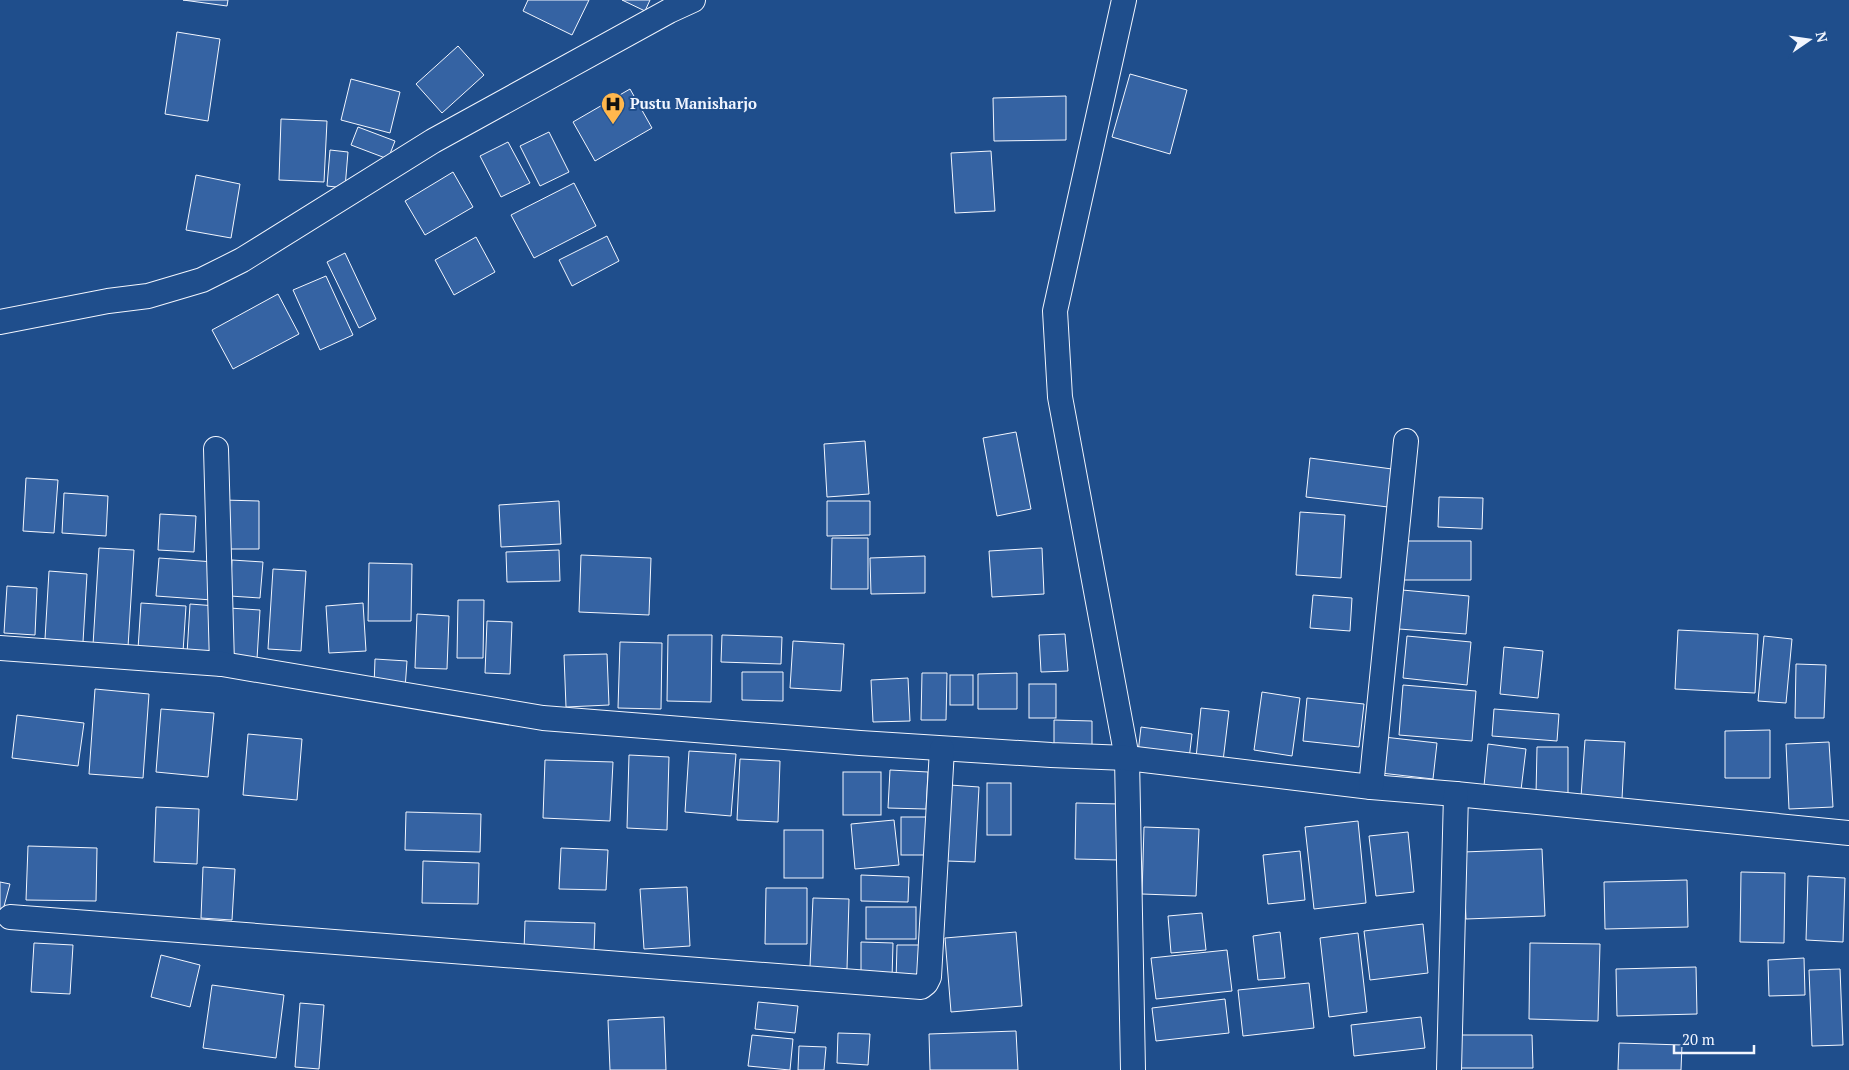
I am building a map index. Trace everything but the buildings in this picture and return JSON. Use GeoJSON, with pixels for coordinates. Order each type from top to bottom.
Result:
{"type":"FeatureCollection","features":[{"type":"Feature","properties":{"kind":"street"},"geometry":{"type":"LineString","coordinates":[[0,322],[108,301],[148,296],[202,280],[242,260],[433,141],[668,11],[693,0]]}},
{"type":"Feature","properties":{"kind":"street"},"geometry":{"type":"LineString","coordinates":[[1124,0],[1055,311],[1060,397],[1127,758],[1134,1070]]}},
{"type":"Feature","properties":{"kind":"street"},"geometry":{"type":"LineString","coordinates":[[1371,787],[1406,441]]}},
{"type":"Feature","properties":{"kind":"street"},"geometry":{"type":"LineString","coordinates":[[216,448],[222,664]]}},
{"type":"Feature","properties":{"kind":"street"},"geometry":{"type":"LineString","coordinates":[[0,648],[222,664],[543,718],[942,748],[1127,758],[1371,787],[1849,834]]}},
{"type":"Feature","properties":{"kind":"street"},"geometry":{"type":"LineString","coordinates":[[10,917],[921,987],[926,983],[929,976],[942,748]]}},
{"type":"Feature","properties":{"kind":"street"},"geometry":{"type":"LineString","coordinates":[[1449,1070],[1456,794]]}},
{"type":"Feature","properties":{"kind":"place","name":"Pustu Manisharjo"},"geometry":{"type":"Point","coordinates":[613,125]}}]}
